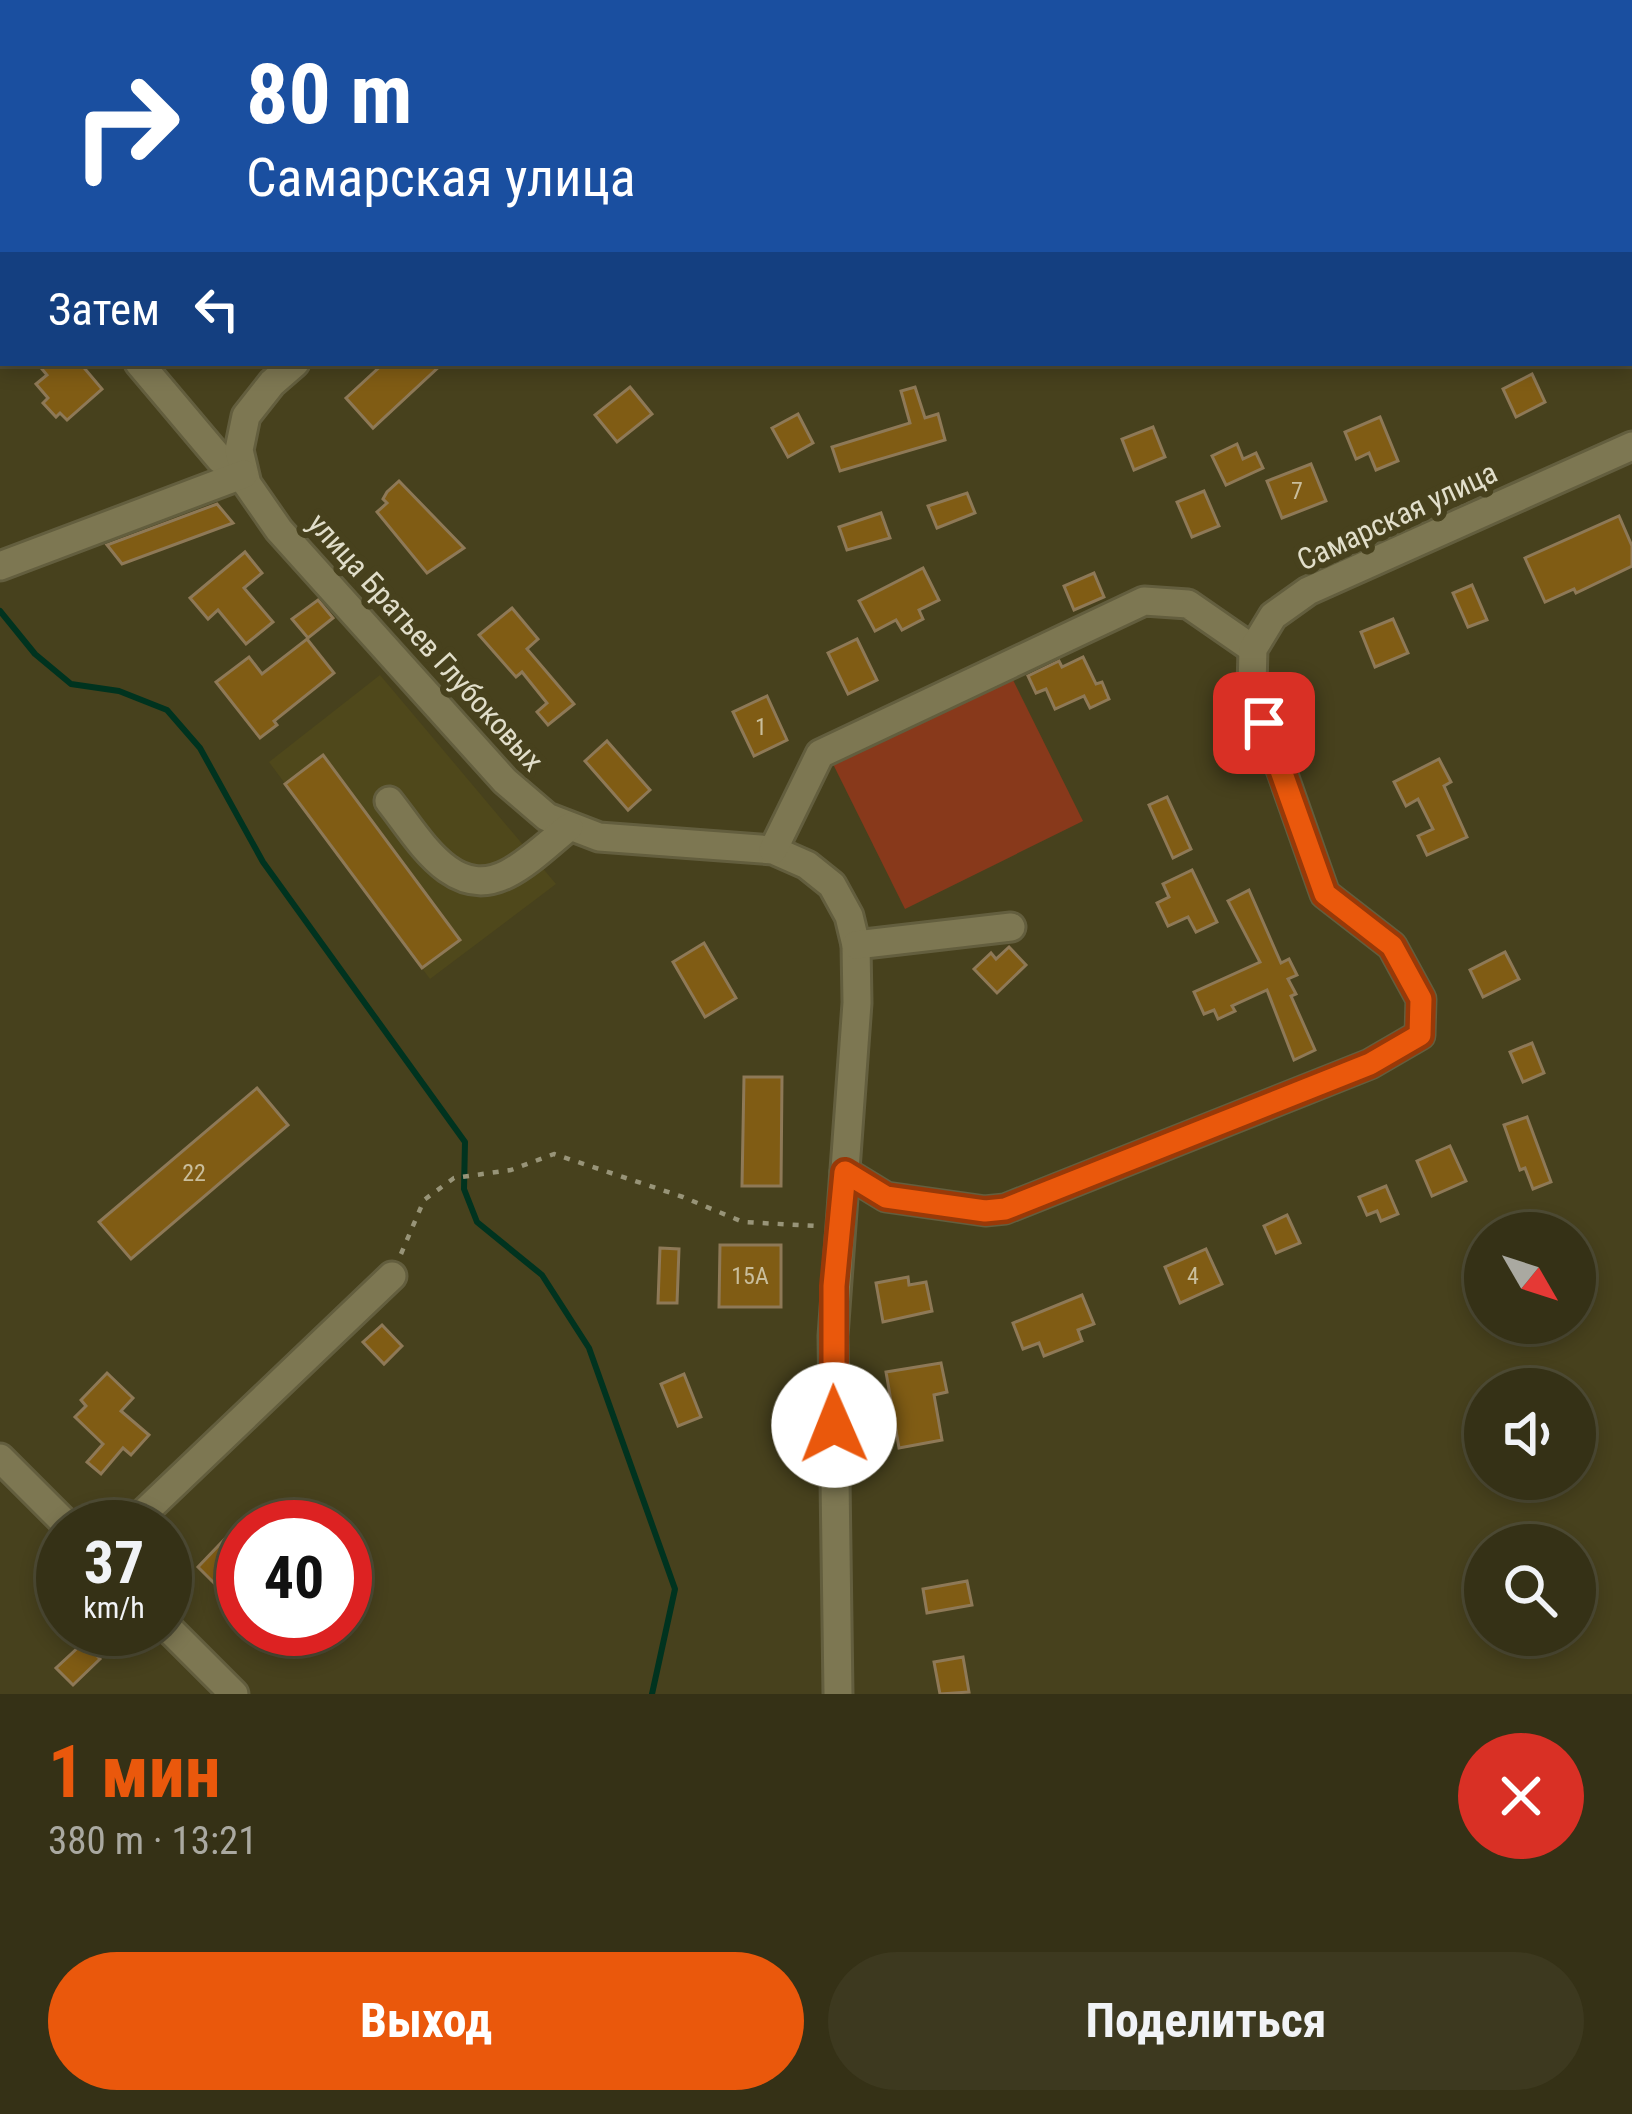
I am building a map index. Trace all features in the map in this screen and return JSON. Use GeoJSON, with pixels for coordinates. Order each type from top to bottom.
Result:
{"type":"FeatureCollection","features":[{"type":"Feature","properties":{"kind":"street","name":"улица Братьев Глубоковых"},"geometry":{"type":"LineString","coordinates":[[142,366],[220,459],[244,474],[279,530],[528,802],[569,827],[599,837],[773,850],[807,865],[832,885],[849,916],[856,945]]}},
{"type":"Feature","properties":{"kind":"street"},"geometry":{"type":"LineString","coordinates":[[3,565],[244,474],[239,450],[246,416],[291,366]]}},
{"type":"Feature","properties":{"kind":"street","name":"Самарская улица"},"geometry":{"type":"LineString","coordinates":[[1252,649],[1273,616],[1307,591],[1632,446]]}},
{"type":"Feature","properties":{"kind":"street"},"geometry":{"type":"LineString","coordinates":[[773,850],[820,754],[1144,601],[1188,604],[1252,649],[1252,687],[1325,894],[1392,946],[1421,999],[1420,1035],[1370,1064],[1005,1209],[985,1211],[886,1197],[845,1172]]}},
{"type":"Feature","properties":{"kind":"street"},"geometry":{"type":"LineString","coordinates":[[388,801],[447,872],[465,880],[507,874],[569,827]]}},
{"type":"Feature","properties":{"kind":"street"},"geometry":{"type":"LineString","coordinates":[[838,1694],[833,1336],[857,1003],[856,945],[1011,927]]}},
{"type":"Feature","properties":{"kind":"street"},"geometry":{"type":"LineString","coordinates":[[157,1500],[392,1276]]}},
{"type":"Feature","properties":{"kind":"street"},"geometry":{"type":"LineString","coordinates":[[0,1458],[42,1500]]}},
{"type":"Feature","properties":{"kind":"street"},"geometry":{"type":"LineString","coordinates":[[192,1651],[234,1694]]}},
{"type":"Feature","properties":{"kind":"path"},"geometry":{"type":"LineString","coordinates":[[392,1276],[424,1200],[454,1178],[511,1170],[554,1154],[743,1222],[840,1227]]}},
{"type":"Feature","properties":{"kind":"shaded area"},"geometry":{"type":"Polygon","coordinates":[[[1010,674],[1083,821],[905,909],[832,762],[1010,674]]]}},
{"type":"Feature","properties":{"kind":"shaded area"},"geometry":{"type":"Polygon","coordinates":[[[380,675],[556,884],[430,979],[269,762],[380,675]]]}},
{"type":"Feature","properties":{"kind":"building"},"geometry":{"type":"Polygon","coordinates":[[[40,366],[83,366],[102,389],[67,420],[60,413],[56,417],[43,403],[48,398],[36,384],[47,375],[40,366]]]}},
{"type":"Feature","properties":{"kind":"building"},"geometry":{"type":"Polygon","coordinates":[[[381,366],[440,366],[373,428],[346,398],[381,366]]]}},
{"type":"Feature","properties":{"kind":"building"},"geometry":{"type":"Polygon","coordinates":[[[1532,374],[1545,402],[1516,417],[1503,389],[1532,374]]]}},
{"type":"Feature","properties":{"kind":"building"},"geometry":{"type":"Polygon","coordinates":[[[630,387],[652,414],[617,442],[595,415],[630,387]]]}},
{"type":"Feature","properties":{"kind":"building"},"geometry":{"type":"Polygon","coordinates":[[[915,387],[925,418],[938,414],[945,440],[840,471],[832,447],[910,423],[901,391],[915,387]]]}},
{"type":"Feature","properties":{"kind":"building"},"geometry":{"type":"Polygon","coordinates":[[[798,414],[813,443],[788,457],[772,428],[798,414]]]}},
{"type":"Feature","properties":{"kind":"building"},"geometry":{"type":"Polygon","coordinates":[[[1380,417],[1398,461],[1376,470],[1369,453],[1356,459],[1345,432],[1380,417]]]}},
{"type":"Feature","properties":{"kind":"building"},"geometry":{"type":"Polygon","coordinates":[[[1153,427],[1165,457],[1134,470],[1122,439],[1153,427]]]}},
{"type":"Feature","properties":{"kind":"building"},"geometry":{"type":"Polygon","coordinates":[[[1237,444],[1243,459],[1256,453],[1263,468],[1226,485],[1212,456],[1237,444]]]}},
{"type":"Feature","properties":{"kind":"building"},"geometry":{"type":"Polygon","coordinates":[[[1311,464],[1326,501],[1282,518],[1267,481],[1311,464]]]}},
{"type":"Feature","properties":{"kind":"building"},"geometry":{"type":"Polygon","coordinates":[[[399,481],[464,548],[427,573],[377,512],[399,481]]]}},
{"type":"Feature","properties":{"kind":"building"},"geometry":{"type":"Polygon","coordinates":[[[1204,491],[1219,526],[1192,537],[1177,502],[1204,491]]]}},
{"type":"Feature","properties":{"kind":"building"},"geometry":{"type":"Polygon","coordinates":[[[967,493],[975,513],[937,528],[928,506],[967,493]]]}},
{"type":"Feature","properties":{"kind":"building"},"geometry":{"type":"Polygon","coordinates":[[[217,504],[233,523],[122,564],[107,545],[217,504]]]}},
{"type":"Feature","properties":{"kind":"building"},"geometry":{"type":"Polygon","coordinates":[[[881,513],[890,538],[847,550],[839,527],[881,513]]]}},
{"type":"Feature","properties":{"kind":"building"},"geometry":{"type":"Polygon","coordinates":[[[1619,516],[1632,546],[1632,566],[1545,602],[1525,558],[1619,516]]]}},
{"type":"Feature","properties":{"kind":"building"},"geometry":{"type":"Polygon","coordinates":[[[245,552],[262,573],[244,588],[273,622],[246,644],[218,610],[208,619],[190,598],[245,552]]]}},
{"type":"Feature","properties":{"kind":"building"},"geometry":{"type":"Polygon","coordinates":[[[923,568],[939,600],[919,610],[923,619],[902,630],[896,620],[875,631],[859,601],[923,568]]]}},
{"type":"Feature","properties":{"kind":"building"},"geometry":{"type":"Polygon","coordinates":[[[1094,573],[1104,597],[1074,610],[1064,586],[1094,573]]]}},
{"type":"Feature","properties":{"kind":"building"},"geometry":{"type":"Polygon","coordinates":[[[1472,585],[1487,620],[1468,627],[1453,593],[1472,585]]]}},
{"type":"Feature","properties":{"kind":"building"},"geometry":{"type":"Polygon","coordinates":[[[318,600],[333,618],[308,638],[292,619],[318,600]]]}},
{"type":"Feature","properties":{"kind":"building"},"geometry":{"type":"Polygon","coordinates":[[[512,608],[538,639],[527,649],[574,704],[548,725],[537,712],[547,703],[522,672],[516,677],[479,635],[512,608]]]}},
{"type":"Feature","properties":{"kind":"building"},"geometry":{"type":"Polygon","coordinates":[[[1393,619],[1408,653],[1375,667],[1361,632],[1393,619]]]}},
{"type":"Feature","properties":{"kind":"building"},"geometry":{"type":"Polygon","coordinates":[[[307,639],[334,673],[260,738],[216,682],[249,657],[262,674],[307,639]]]}},
{"type":"Feature","properties":{"kind":"building"},"geometry":{"type":"Polygon","coordinates":[[[857,639],[877,680],[848,694],[828,653],[857,639]]]}},
{"type":"Feature","properties":{"kind":"building"},"geometry":{"type":"Polygon","coordinates":[[[1083,657],[1109,699],[1090,708],[1084,696],[1055,709],[1046,689],[1036,693],[1028,676],[1059,661],[1062,667],[1083,657]]]}},
{"type":"Feature","properties":{"kind":"building"},"geometry":{"type":"Polygon","coordinates":[[[767,696],[787,740],[754,756],[733,712],[767,696]]]}},
{"type":"Feature","properties":{"kind":"building"},"geometry":{"type":"Polygon","coordinates":[[[607,741],[650,790],[628,810],[585,761],[607,741]]]}},
{"type":"Feature","properties":{"kind":"building"},"geometry":{"type":"Polygon","coordinates":[[[323,755],[460,940],[422,968],[285,784],[323,755]]]}},
{"type":"Feature","properties":{"kind":"building"},"geometry":{"type":"Polygon","coordinates":[[[1439,759],[1451,782],[1444,786],[1467,837],[1427,855],[1418,836],[1433,829],[1418,799],[1406,806],[1394,782],[1439,759]]]}},
{"type":"Feature","properties":{"kind":"building"},"geometry":{"type":"Polygon","coordinates":[[[1167,797],[1191,849],[1173,858],[1149,805],[1167,797]]]}},
{"type":"Feature","properties":{"kind":"building"},"geometry":{"type":"Polygon","coordinates":[[[1192,870],[1217,922],[1196,932],[1188,917],[1168,926],[1157,903],[1169,897],[1163,884],[1192,870]]]}},
{"type":"Feature","properties":{"kind":"building"},"geometry":{"type":"Polygon","coordinates":[[[1249,890],[1281,963],[1289,959],[1297,975],[1288,979],[1296,994],[1291,996],[1315,1050],[1294,1060],[1267,990],[1232,1006],[1235,1011],[1218,1019],[1214,1010],[1204,1014],[1194,992],[1260,962],[1228,901],[1249,890]]]}},
{"type":"Feature","properties":{"kind":"building"},"geometry":{"type":"Polygon","coordinates":[[[704,943],[736,998],[705,1017],[673,962],[704,943]]]}},
{"type":"Feature","properties":{"kind":"building"},"geometry":{"type":"Polygon","coordinates":[[[1009,947],[1026,965],[997,993],[974,969],[991,953],[996,959],[1009,947]]]}},
{"type":"Feature","properties":{"kind":"building"},"geometry":{"type":"Polygon","coordinates":[[[1505,952],[1519,979],[1483,997],[1470,970],[1505,952]]]}},
{"type":"Feature","properties":{"kind":"building"},"geometry":{"type":"Polygon","coordinates":[[[1532,1043],[1544,1073],[1523,1082],[1510,1052],[1532,1043]]]}},
{"type":"Feature","properties":{"kind":"building"},"geometry":{"type":"Polygon","coordinates":[[[744,1077],[782,1077],[781,1186],[742,1186],[744,1077]]]}},
{"type":"Feature","properties":{"kind":"building"},"geometry":{"type":"Polygon","coordinates":[[[257,1088],[288,1125],[131,1259],[99,1222],[257,1088]]]}},
{"type":"Feature","properties":{"kind":"building"},"geometry":{"type":"Polygon","coordinates":[[[1527,1117],[1551,1182],[1533,1189],[1525,1168],[1520,1170],[1504,1125],[1527,1117]]]}},
{"type":"Feature","properties":{"kind":"building"},"geometry":{"type":"Polygon","coordinates":[[[1450,1146],[1466,1181],[1432,1196],[1417,1161],[1450,1146]]]}},
{"type":"Feature","properties":{"kind":"building"},"geometry":{"type":"Polygon","coordinates":[[[1386,1186],[1398,1214],[1381,1221],[1377,1211],[1367,1215],[1359,1197],[1386,1186]]]}},
{"type":"Feature","properties":{"kind":"building"},"geometry":{"type":"Polygon","coordinates":[[[1287,1215],[1300,1243],[1276,1253],[1264,1226],[1287,1215]]]}},
{"type":"Feature","properties":{"kind":"building"},"geometry":{"type":"Polygon","coordinates":[[[720,1245],[781,1245],[781,1307],[719,1307],[720,1245]]]}},
{"type":"Feature","properties":{"kind":"building"},"geometry":{"type":"Polygon","coordinates":[[[660,1248],[679,1249],[677,1303],[658,1303],[660,1248]]]}},
{"type":"Feature","properties":{"kind":"building"},"geometry":{"type":"Polygon","coordinates":[[[1206,1249],[1222,1284],[1180,1303],[1165,1267],[1206,1249]]]}},
{"type":"Feature","properties":{"kind":"building"},"geometry":{"type":"Polygon","coordinates":[[[908,1277],[909,1285],[926,1282],[932,1311],[883,1322],[876,1283],[908,1277]]]}},
{"type":"Feature","properties":{"kind":"building"},"geometry":{"type":"Polygon","coordinates":[[[1082,1295],[1094,1324],[1078,1330],[1082,1341],[1044,1356],[1039,1343],[1023,1349],[1013,1323],[1082,1295]]]}},
{"type":"Feature","properties":{"kind":"building"},"geometry":{"type":"Polygon","coordinates":[[[382,1325],[402,1346],[384,1364],[363,1342],[382,1325]]]}},
{"type":"Feature","properties":{"kind":"building"},"geometry":{"type":"Polygon","coordinates":[[[941,1363],[947,1392],[934,1395],[942,1440],[899,1448],[886,1372],[941,1363]]]}},
{"type":"Feature","properties":{"kind":"building"},"geometry":{"type":"Polygon","coordinates":[[[107,1373],[133,1398],[121,1411],[149,1435],[131,1455],[123,1448],[101,1474],[87,1462],[103,1444],[75,1417],[86,1406],[81,1400],[107,1373]]]}},
{"type":"Feature","properties":{"kind":"building"},"geometry":{"type":"Polygon","coordinates":[[[684,1374],[701,1417],[678,1426],[661,1384],[684,1374]]]}},
{"type":"Feature","properties":{"kind":"building"},"geometry":{"type":"Polygon","coordinates":[[[216,1548],[216,1585],[198,1567],[216,1548]]]}},
{"type":"Feature","properties":{"kind":"building"},"geometry":{"type":"Polygon","coordinates":[[[967,1581],[972,1605],[927,1613],[923,1589],[967,1581]]]}},
{"type":"Feature","properties":{"kind":"building"},"geometry":{"type":"Polygon","coordinates":[[[69,1656],[100,1659],[73,1685],[56,1668],[69,1656]]]}},
{"type":"Feature","properties":{"kind":"building"},"geometry":{"type":"Polygon","coordinates":[[[963,1657],[969,1692],[940,1694],[934,1662],[963,1657]]]}},
{"type":"Feature","properties":{"kind":"waterway"},"geometry":{"type":"LineString","coordinates":[[0,611],[35,654],[71,684],[119,691],[167,710],[200,748],[263,862],[465,1142],[464,1189],[477,1222],[542,1275],[589,1348],[675,1589],[652,1694]]}},
{"type":"Feature","properties":{"kind":"route"},"geometry":{"type":"LineString","coordinates":[[834,1425],[834,1286],[845,1172],[886,1197],[985,1211],[1005,1209],[1370,1064],[1420,1035],[1421,999],[1392,946],[1325,894],[1264,723]]}}]}
